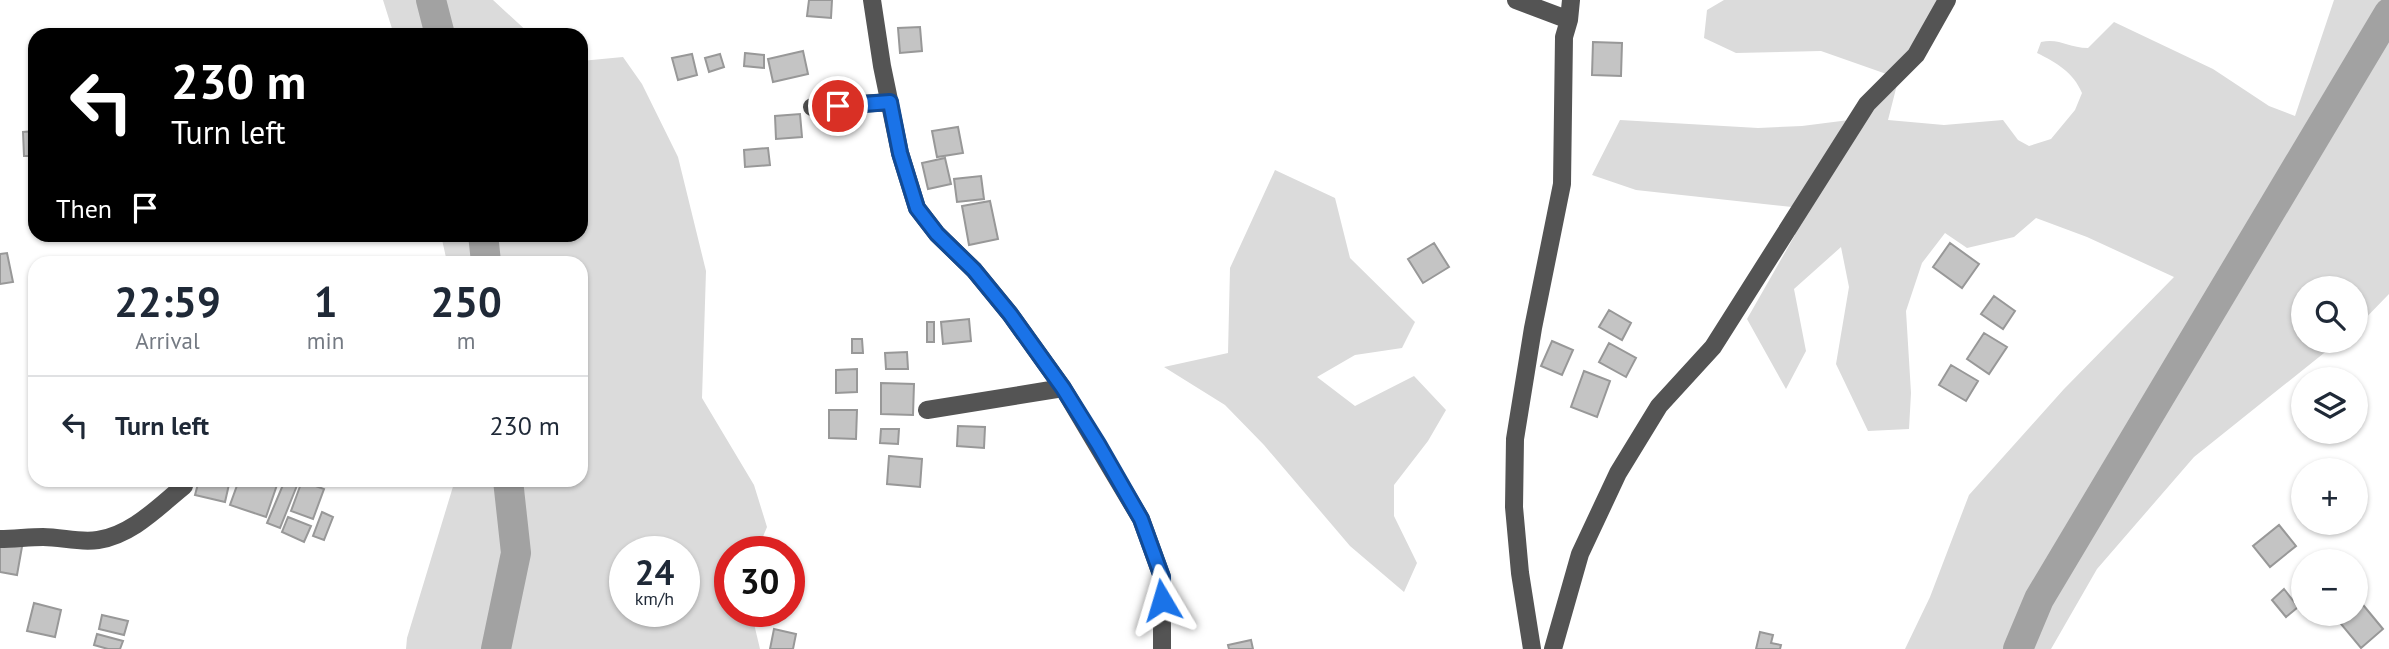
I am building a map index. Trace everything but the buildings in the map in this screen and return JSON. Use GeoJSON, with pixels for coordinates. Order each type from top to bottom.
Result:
{"type":"FeatureCollection","features":[{"type":"Feature","properties":{"kind":"street"},"geometry":{"type":"LineString","coordinates":[[872,0],[881,66],[900,153],[917,208],[937,234],[974,270],[1010,314],[1063,388],[1141,519],[1162,577],[1162,649]]}},
{"type":"Feature","properties":{"kind":"street"},"geometry":{"type":"LineString","coordinates":[[1516,0],[1569,20]]}},
{"type":"Feature","properties":{"kind":"street"},"geometry":{"type":"LineString","coordinates":[[1532,649],[1520,573],[1514,507],[1515,439],[1533,328],[1562,184],[1564,37],[1571,0]]}},
{"type":"Feature","properties":{"kind":"street"},"geometry":{"type":"LineString","coordinates":[[1553,649],[1580,554],[1618,472],[1659,406],[1713,347],[1867,104],[1916,54],[1947,0]]}},
{"type":"Feature","properties":{"kind":"street"},"geometry":{"type":"LineString","coordinates":[[812,107],[890,102]]}},
{"type":"Feature","properties":{"kind":"street"},"geometry":{"type":"LineString","coordinates":[[927,410],[1063,388]]}},
{"type":"Feature","properties":{"kind":"street"},"geometry":{"type":"LineString","coordinates":[[0,539],[45,537],[70,541],[98,540],[121,533],[143,520],[183,487]]}},
{"type":"Feature","properties":{"kind":"shaded area"},"geometry":{"type":"Polygon","coordinates":[[[383,0],[493,0],[523,28],[392,28],[383,0]]]}},
{"type":"Feature","properties":{"kind":"shaded area"},"geometry":{"type":"Polygon","coordinates":[[[1724,0],[1942,0],[1901,69],[1888,120],[1944,125],[2003,120],[2018,140],[2029,146],[2051,139],[2075,110],[2082,93],[2064,69],[2037,53],[2041,42],[2054,41],[2088,48],[2114,22],[2213,69],[2269,106],[2295,116],[2334,0],[2389,0],[2389,294],[2368,316],[2368,276],[2291,276],[2291,353],[2324,353],[2306,367],[2291,367],[2291,379],[2194,457],[2097,569],[2051,649],[1905,649],[1930,597],[1969,495],[2064,389],[2174,277],[2087,237],[2036,218],[2014,237],[1967,248],[1945,233],[1922,263],[1906,311],[1911,393],[1909,429],[1868,431],[1836,364],[1849,287],[1841,247],[1794,289],[1806,351],[1786,389],[1747,319],[1795,235],[1792,207],[1636,190],[1592,175],[1620,120],[1758,128],[1857,119],[1895,77],[1821,51],[1736,53],[1704,38],[1707,10],[1724,0]]]}},
{"type":"Feature","properties":{"kind":"shaded area"},"geometry":{"type":"Polygon","coordinates":[[[623,57],[642,84],[678,157],[706,271],[702,398],[754,485],[767,527],[763,536],[714,536],[714,627],[755,627],[760,649],[406,649],[453,487],[588,487],[588,256],[446,256],[443,242],[588,242],[588,60],[623,57]]]}},
{"type":"Feature","properties":{"kind":"shaded area"},"geometry":{"type":"Polygon","coordinates":[[[1275,170],[1335,198],[1350,258],[1415,322],[1402,348],[1355,355],[1317,377],[1355,406],[1414,376],[1446,410],[1428,441],[1394,485],[1394,516],[1417,563],[1404,592],[1350,546],[1264,445],[1225,405],[1164,367],[1228,353],[1230,268],[1275,170]]]}},
{"type":"Feature","properties":{"kind":"waterway"},"geometry":{"type":"LineString","coordinates":[[431,0],[438,28]]}},
{"type":"Feature","properties":{"kind":"waterway"},"geometry":{"type":"LineString","coordinates":[[2018,649],[2039,599],[2389,13]]}},
{"type":"Feature","properties":{"kind":"waterway"},"geometry":{"type":"LineString","coordinates":[[484,242],[485,256]]}},
{"type":"Feature","properties":{"kind":"waterway"},"geometry":{"type":"LineString","coordinates":[[496,649],[516,553],[509,487]]}},
{"type":"Feature","properties":{"kind":"route"},"geometry":{"type":"LineString","coordinates":[[838,106],[890,102],[900,153],[917,208],[937,234],[974,270],[1010,314],[1063,388],[1098,444],[1141,519],[1162,577],[1162,600]]}}]}
